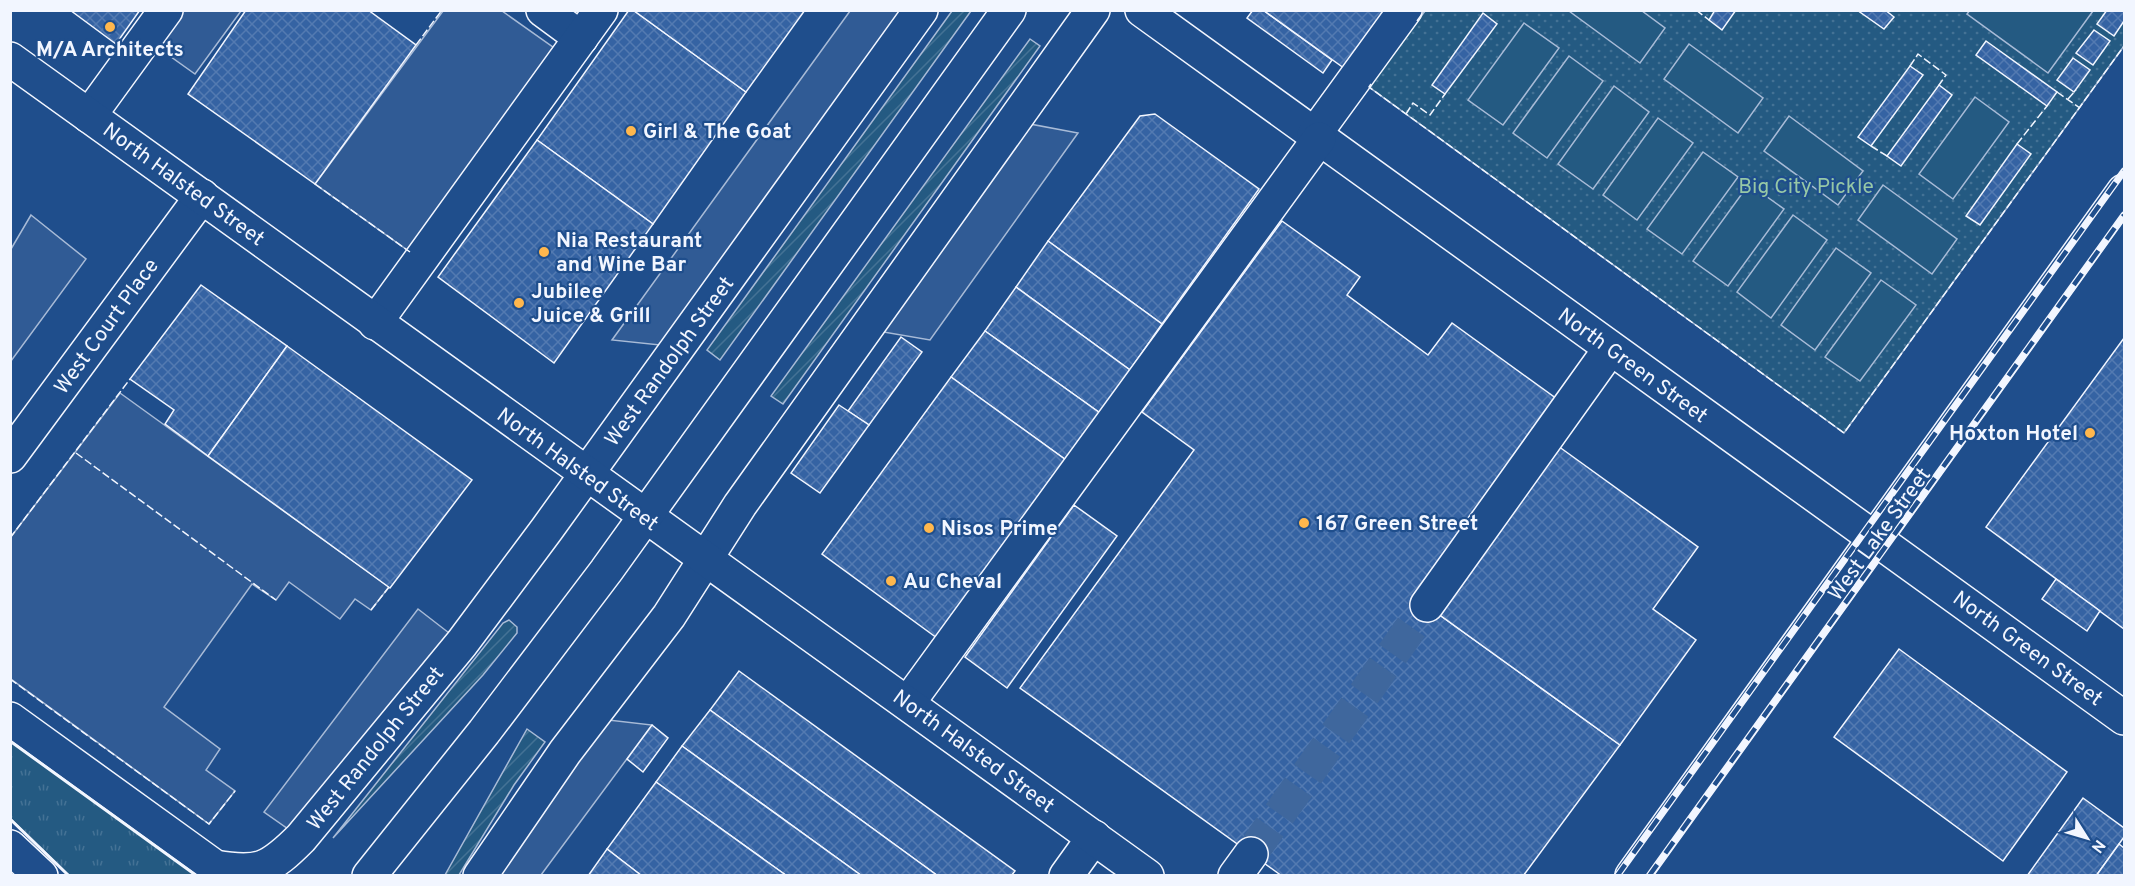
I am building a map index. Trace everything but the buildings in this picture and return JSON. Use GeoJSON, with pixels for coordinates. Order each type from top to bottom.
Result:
{"type":"FeatureCollection","features":[{"type":"Feature","properties":{"kind":"main road"},"geometry":{"type":"LineString","coordinates":[[89,116],[166,10]]}},
{"type":"Feature","properties":{"kind":"main road"},"geometry":{"type":"LineString","coordinates":[[543,10],[581,38]]}},
{"type":"Feature","properties":{"kind":"main road"},"geometry":{"type":"LineString","coordinates":[[375,323],[601,10]]}},
{"type":"Feature","properties":{"kind":"main road","name":"West Randolph Street"},"geometry":{"type":"LineString","coordinates":[[10,719],[214,867],[231,870],[255,869],[278,862],[301,838],[462,643],[921,10]]}},
{"type":"Feature","properties":{"kind":"main road"},"geometry":{"type":"LineString","coordinates":[[369,876],[484,732],[645,517],[1009,10]]}},
{"type":"Feature","properties":{"kind":"main road"},"geometry":{"type":"LineString","coordinates":[[480,876],[565,752],[669,616],[740,504],[1093,10]]}},
{"type":"Feature","properties":{"kind":"main road","name":"North Green Street"},"geometry":{"type":"LineString","coordinates":[[1142,10],[2124,718]]}},
{"type":"Feature","properties":{"kind":"main road"},"geometry":{"type":"LineString","coordinates":[[908,704],[1317,137],[1405,10]]}},
{"type":"Feature","properties":{"kind":"main road","name":"North Halsted Street"},"geometry":{"type":"LineString","coordinates":[[10,59],[1147,876]]}},
{"type":"Feature","properties":{"kind":"main road","name":"West Lake Street"},"geometry":{"type":"LineString","coordinates":[[1632,876],[2124,191]]}},
{"type":"Feature","properties":{"kind":"main road","name":"West Court Place"},"geometry":{"type":"LineString","coordinates":[[10,456],[202,196]]}},
{"type":"Feature","properties":{"kind":"main road"},"geometry":{"type":"LineString","coordinates":[[1427,605],[1610,349]]}},
{"type":"Feature","properties":{"kind":"main road"},"geometry":{"type":"LineString","coordinates":[[1066,876],[1094,837]]}},
{"type":"Feature","properties":{"kind":"main road"},"geometry":{"type":"LineString","coordinates":[[10,847],[41,876]]}},
{"type":"Feature","properties":{"kind":"green space"},"geometry":{"type":"Polygon","coordinates":[[[1970,10],[2093,11],[2048,73],[1967,14],[1970,10]]]}},
{"type":"Feature","properties":{"kind":"green space"},"geometry":{"type":"Polygon","coordinates":[[[952,11],[971,11],[720,360],[707,350],[952,11]]]}},
{"type":"Feature","properties":{"kind":"green space","name":"Big City Pickle"},"geometry":{"type":"Polygon","coordinates":[[[1425,11],[2124,11],[2124,46],[1844,433],[1369,87],[1425,11]]]}},
{"type":"Feature","properties":{"kind":"green space"},"geometry":{"type":"Polygon","coordinates":[[[1569,11],[1642,11],[1665,28],[1640,63],[1569,11]]]}},
{"type":"Feature","properties":{"kind":"green space"},"geometry":{"type":"Polygon","coordinates":[[[1524,23],[1559,48],[1503,125],[1468,100],[1524,23]]]}},
{"type":"Feature","properties":{"kind":"green space"},"geometry":{"type":"Polygon","coordinates":[[[1030,39],[1040,46],[783,404],[771,396],[1030,39]]]}},
{"type":"Feature","properties":{"kind":"green space"},"geometry":{"type":"Polygon","coordinates":[[[1689,44],[1763,98],[1738,133],[1664,79],[1689,44]]]}},
{"type":"Feature","properties":{"kind":"green space"},"geometry":{"type":"Polygon","coordinates":[[[1569,56],[1603,81],[1547,158],[1513,133],[1569,56]]]}},
{"type":"Feature","properties":{"kind":"green space"},"geometry":{"type":"Polygon","coordinates":[[[1614,86],[1649,112],[1593,189],[1558,164],[1614,86]]]}},
{"type":"Feature","properties":{"kind":"green space"},"geometry":{"type":"Polygon","coordinates":[[[1975,97],[2009,122],[1953,199],[1919,174],[1975,97]]]}},
{"type":"Feature","properties":{"kind":"green space"},"geometry":{"type":"Polygon","coordinates":[[[1789,116],[1863,171],[1838,205],[1764,151],[1789,116]]]}},
{"type":"Feature","properties":{"kind":"green space"},"geometry":{"type":"Polygon","coordinates":[[[1658,118],[1693,143],[1637,220],[1603,195],[1658,118]]]}},
{"type":"Feature","properties":{"kind":"green space"},"geometry":{"type":"Polygon","coordinates":[[[1703,152],[1738,177],[1682,254],[1647,229],[1703,152]]]}},
{"type":"Feature","properties":{"kind":"green space"},"geometry":{"type":"Polygon","coordinates":[[[1749,184],[1784,209],[1728,286],[1693,261],[1749,184]]]}},
{"type":"Feature","properties":{"kind":"green space"},"geometry":{"type":"Polygon","coordinates":[[[1883,185],[1957,239],[1932,274],[1858,220],[1883,185]]]}},
{"type":"Feature","properties":{"kind":"green space"},"geometry":{"type":"Polygon","coordinates":[[[1793,215],[1827,240],[1771,318],[1737,292],[1793,215]]]}},
{"type":"Feature","properties":{"kind":"green space"},"geometry":{"type":"Polygon","coordinates":[[[1836,248],[1871,273],[1815,350],[1781,325],[1836,248]]]}},
{"type":"Feature","properties":{"kind":"green space"},"geometry":{"type":"Polygon","coordinates":[[[1881,280],[1916,305],[1860,381],[1825,357],[1881,280]]]}},
{"type":"Feature","properties":{"kind":"green space"},"geometry":{"type":"Polygon","coordinates":[[[509,620],[517,627],[517,633],[483,675],[333,838],[503,623],[509,620]]]}},
{"type":"Feature","properties":{"kind":"green space"},"geometry":{"type":"Polygon","coordinates":[[[527,729],[545,742],[514,785],[459,875],[445,875],[527,729]]]}},
{"type":"Feature","properties":{"kind":"green space"},"geometry":{"type":"Polygon","coordinates":[[[10,741],[197,875],[69,875],[11,819],[10,741]]]}},
{"type":"Feature","properties":{"kind":"shaded area"},"geometry":{"type":"Polygon","coordinates":[[[904,10],[679,347],[612,340],[850,11],[904,10]]]}},
{"type":"Feature","properties":{"kind":"shaded area"},"geometry":{"type":"Polygon","coordinates":[[[166,11],[241,11],[195,74],[146,39],[166,11]]]}},
{"type":"Feature","properties":{"kind":"shaded area"},"geometry":{"type":"Polygon","coordinates":[[[443,11],[502,11],[557,50],[410,252],[315,184],[443,11]]]}},
{"type":"Feature","properties":{"kind":"shaded area"},"geometry":{"type":"Polygon","coordinates":[[[1014,121],[1078,133],[930,340],[866,329],[1014,121]]]}},
{"type":"Feature","properties":{"kind":"shaded area"},"geometry":{"type":"Polygon","coordinates":[[[31,215],[86,259],[11,361],[11,249],[31,215]]]}},
{"type":"Feature","properties":{"kind":"shaded area"},"geometry":{"type":"Polygon","coordinates":[[[120,393],[389,587],[371,610],[355,599],[340,619],[289,582],[276,600],[252,584],[164,707],[220,749],[206,770],[235,791],[209,824],[11,679],[10,538],[120,393]]]}},
{"type":"Feature","properties":{"kind":"shaded area"},"geometry":{"type":"Polygon","coordinates":[[[418,609],[462,643],[301,838],[264,812],[418,609]]]}},
{"type":"Feature","properties":{"kind":"shaded area"},"geometry":{"type":"Polygon","coordinates":[[[591,718],[652,725],[541,875],[480,876],[591,718]]]}},
{"type":"Feature","properties":{"kind":"tunnel"},"geometry":{"type":"LineString","coordinates":[[1251,854],[1427,605]]}},
{"type":"Feature","properties":{"kind":"railway"},"geometry":{"type":"LineString","coordinates":[[1617,876],[2124,171]]}},
{"type":"Feature","properties":{"kind":"railway"},"geometry":{"type":"LineString","coordinates":[[1649,876],[2124,215]]}},
{"type":"Feature","properties":{"kind":"fence"},"geometry":{"type":"LineString","coordinates":[[416,45],[442,10]]}},
{"type":"Feature","properties":{"kind":"fence"},"geometry":{"type":"LineString","coordinates":[[1417,21],[1425,10]]}},
{"type":"Feature","properties":{"kind":"fence"},"geometry":{"type":"LineString","coordinates":[[1696,10],[1709,20]]}},
{"type":"Feature","properties":{"kind":"fence"},"geometry":{"type":"LineString","coordinates":[[1371,84],[1369,87],[1844,433],[2124,46]]}},
{"type":"Feature","properties":{"kind":"fence"},"geometry":{"type":"LineString","coordinates":[[1910,66],[1918,54],[1946,75],[1939,85]]}},
{"type":"Feature","properties":{"kind":"fence"},"geometry":{"type":"LineString","coordinates":[[2068,99],[2076,90]]}},
{"type":"Feature","properties":{"kind":"fence"},"geometry":{"type":"LineString","coordinates":[[2057,92],[2080,108]]}},
{"type":"Feature","properties":{"kind":"fence"},"geometry":{"type":"LineString","coordinates":[[1406,114],[1413,103],[1430,115],[1445,94]]}},
{"type":"Feature","properties":{"kind":"fence"},"geometry":{"type":"LineString","coordinates":[[2017,144],[2047,106]]}},
{"type":"Feature","properties":{"kind":"fence"},"geometry":{"type":"LineString","coordinates":[[1871,146],[1887,156]]}},
{"type":"Feature","properties":{"kind":"fence"},"geometry":{"type":"LineString","coordinates":[[315,184],[410,252]]}},
{"type":"Feature","properties":{"kind":"fence"},"geometry":{"type":"LineString","coordinates":[[10,538],[130,379]]}},
{"type":"Feature","properties":{"kind":"fence"},"geometry":{"type":"LineString","coordinates":[[76,453],[276,600]]}},
{"type":"Feature","properties":{"kind":"fence"},"geometry":{"type":"LineString","coordinates":[[371,610],[389,587]]}},
{"type":"Feature","properties":{"kind":"fence"},"geometry":{"type":"LineString","coordinates":[[10,679],[209,824],[235,791]]}},
{"type":"Feature","properties":{"kind":"wall"},"geometry":{"type":"LineString","coordinates":[[10,741],[197,876]]}},
{"type":"Feature","properties":{"kind":"wall"},"geometry":{"type":"LineString","coordinates":[[10,819],[69,876]]}},
{"type":"Feature","properties":{"kind":"place","name":"M/A Architects"},"geometry":{"type":"Point","coordinates":[110,27]}},
{"type":"Feature","properties":{"kind":"place","name":"Girl & The Goat"},"geometry":{"type":"Point","coordinates":[631,131]}},
{"type":"Feature","properties":{"kind":"place","name":"Nia Restaurant and Wine Bar"},"geometry":{"type":"Point","coordinates":[544,252]}},
{"type":"Feature","properties":{"kind":"place","name":"Jubilee Juice & Grill"},"geometry":{"type":"Point","coordinates":[519,303]}},
{"type":"Feature","properties":{"kind":"place","name":"Hoxton Hotel"},"geometry":{"type":"Point","coordinates":[2090,433]}},
{"type":"Feature","properties":{"kind":"place","name":"167 Green Street"},"geometry":{"type":"Point","coordinates":[1304,523]}},
{"type":"Feature","properties":{"kind":"place","name":"Nisos Prime"},"geometry":{"type":"Point","coordinates":[929,528]}},
{"type":"Feature","properties":{"kind":"place","name":"Au Cheval"},"geometry":{"type":"Point","coordinates":[891,581]}}]}
